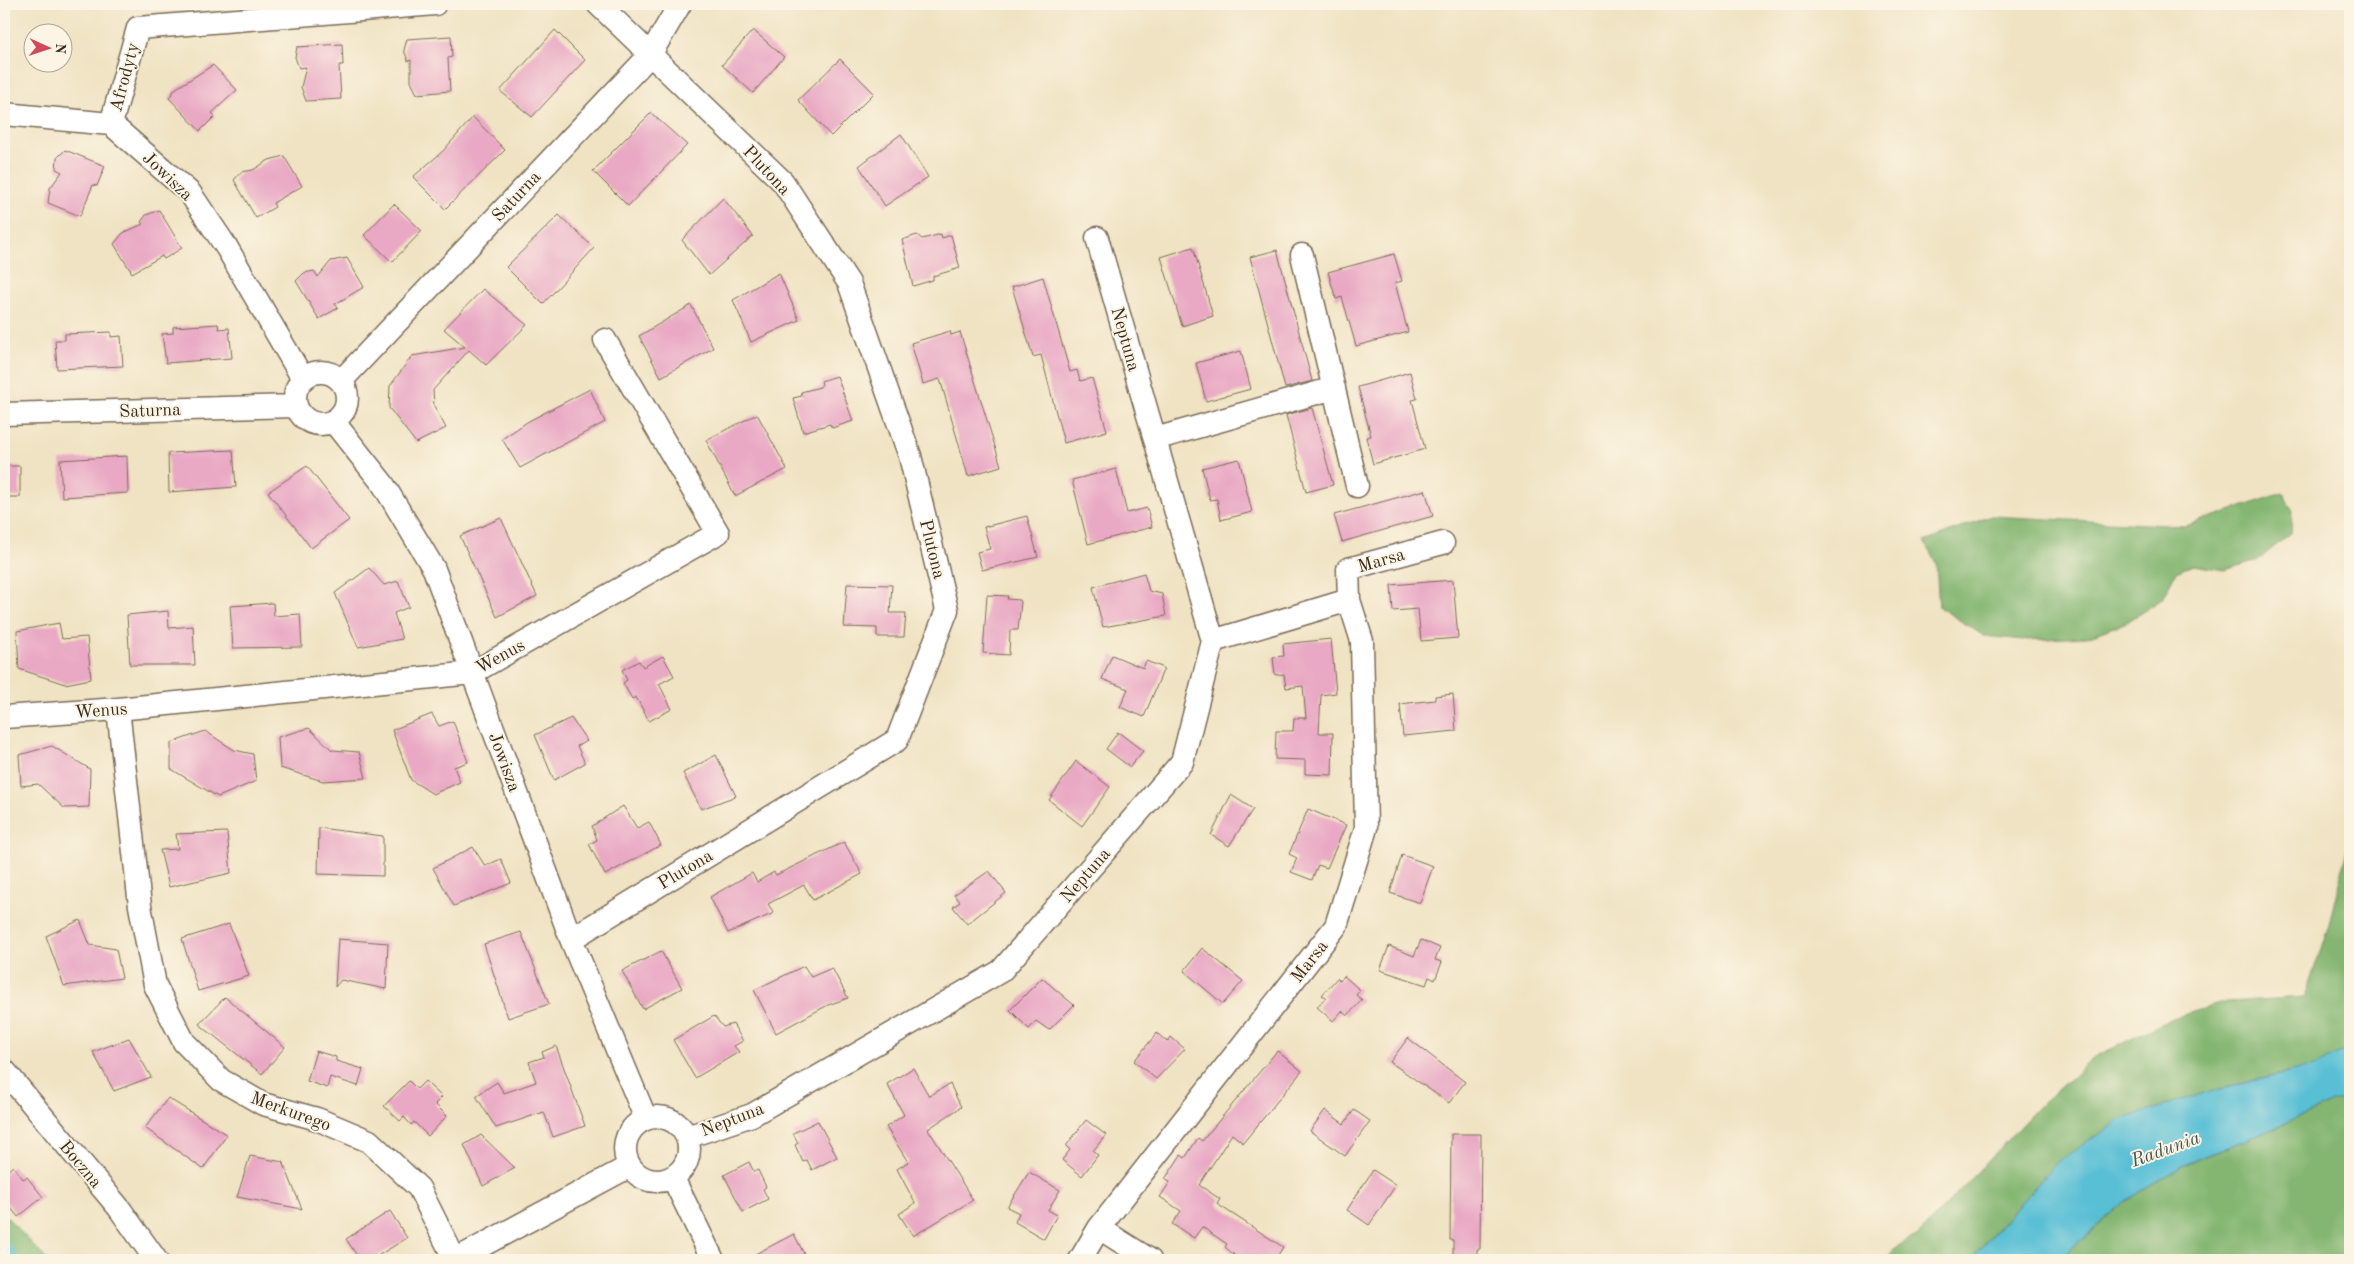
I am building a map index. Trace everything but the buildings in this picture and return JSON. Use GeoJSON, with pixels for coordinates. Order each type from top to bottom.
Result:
{"type":"FeatureCollection","features":[{"type":"Feature","properties":{"kind":"street","name":"Afrodyty"},"geometry":{"type":"LineString","coordinates":[[111,124],[138,28],[434,4]]}},
{"type":"Feature","properties":{"kind":"street"},"geometry":{"type":"LineString","coordinates":[[598,4],[650,55]]}},
{"type":"Feature","properties":{"kind":"street","name":"Saturna"},"geometry":{"type":"LineString","coordinates":[[341,381],[650,55],[680,4]]}},
{"type":"Feature","properties":{"kind":"street","name":"Plutona"},"geometry":{"type":"LineString","coordinates":[[571,939],[897,740],[948,610],[910,456],[849,283],[783,182],[650,55]]}},
{"type":"Feature","properties":{"kind":"street"},"geometry":{"type":"LineString","coordinates":[[4,114],[111,124]]}},
{"type":"Feature","properties":{"kind":"street","name":"Jowisza"},"geometry":{"type":"LineString","coordinates":[[111,124],[190,193],[227,248],[303,379]]}},
{"type":"Feature","properties":{"kind":"street","name":"Neptuna"},"geometry":{"type":"LineString","coordinates":[[687,1137],[752,1115],[1001,971],[1182,762],[1213,641],[1097,238]]}},
{"type":"Feature","properties":{"kind":"street"},"geometry":{"type":"LineString","coordinates":[[1302,255],[1357,486]]}},
{"type":"Feature","properties":{"kind":"street","name":"Wenus"},"geometry":{"type":"LineString","coordinates":[[4,717],[118,709],[472,673],[718,533],[605,340]]}},
{"type":"Feature","properties":{"kind":"street"},"geometry":{"type":"LineString","coordinates":[[319,371],[328,372],[341,381],[348,397],[342,414],[333,421],[315,423],[306,419],[296,406],[297,388],[303,379],[319,371]]}},
{"type":"Feature","properties":{"kind":"street"},"geometry":{"type":"LineString","coordinates":[[1155,439],[1334,388]]}},
{"type":"Feature","properties":{"kind":"street","name":"Saturna"},"geometry":{"type":"LineString","coordinates":[[4,414],[296,406]]}},
{"type":"Feature","properties":{"kind":"street","name":"Jowisza"},"geometry":{"type":"LineString","coordinates":[[333,421],[383,484],[434,569],[571,939],[646,1119]]}},
{"type":"Feature","properties":{"kind":"street","name":"Marsa"},"geometry":{"type":"LineString","coordinates":[[1080,1260],[1099,1228],[1336,926],[1366,828],[1362,641],[1349,600],[1348,569],[1443,543]]}},
{"type":"Feature","properties":{"kind":"street","name":"Marsa"},"geometry":{"type":"LineString","coordinates":[[1213,641],[1349,600]]}},
{"type":"Feature","properties":{"kind":"street","name":"Merkurego"},"geometry":{"type":"LineString","coordinates":[[118,709],[140,906],[155,985],[184,1042],[221,1080],[263,1104],[317,1119],[369,1141],[419,1188],[455,1260]]}},
{"type":"Feature","properties":{"kind":"street","name":"Boczna"},"geometry":{"type":"LineString","coordinates":[[4,1070],[118,1208],[156,1260]]}},
{"type":"Feature","properties":{"kind":"street"},"geometry":{"type":"LineString","coordinates":[[658,1117],[670,1120],[680,1127],[687,1137],[690,1152],[684,1167],[673,1178],[661,1181],[649,1180],[638,1175],[630,1166],[625,1153],[627,1139],[635,1127],[646,1119],[658,1117]]}},
{"type":"Feature","properties":{"kind":"street"},"geometry":{"type":"LineString","coordinates":[[455,1260],[630,1166]]}},
{"type":"Feature","properties":{"kind":"street"},"geometry":{"type":"LineString","coordinates":[[673,1178],[713,1260]]}},
{"type":"Feature","properties":{"kind":"street"},"geometry":{"type":"LineString","coordinates":[[1099,1228],[1150,1260]]}},
{"type":"Feature","properties":{"kind":"green space"},"geometry":{"type":"Polygon","coordinates":[[[2283,493],[2292,509],[2291,533],[2258,560],[2224,570],[2193,565],[2176,572],[2162,599],[2127,622],[2087,637],[2025,640],[1984,636],[1939,607],[1936,563],[1924,542],[1991,516],[2185,526],[2283,493]]]}},
{"type":"Feature","properties":{"kind":"green space"},"geometry":{"type":"Polygon","coordinates":[[[2350,837],[2350,1048],[2314,1067],[2217,1089],[2057,1162],[1970,1260],[1884,1260],[1898,1246],[1918,1235],[2042,1103],[2095,1057],[2173,1018],[2226,1002],[2305,997],[2329,924],[2350,837]]]}},
{"type":"Feature","properties":{"kind":"green space"},"geometry":{"type":"Polygon","coordinates":[[[2350,1096],[2350,1260],[2058,1260],[2126,1201],[2182,1166],[2350,1096]]]}},
{"type":"Feature","properties":{"kind":"green space"},"geometry":{"type":"Polygon","coordinates":[[[4,1214],[47,1260],[4,1260],[4,1214]]]}},
{"type":"Feature","properties":{"kind":"water","name":"Radunia"},"geometry":{"type":"Polygon","coordinates":[[[2350,1048],[2350,1096],[2182,1166],[2126,1201],[2058,1260],[1970,1260],[2057,1162],[2120,1120],[2217,1089],[2314,1067],[2350,1048]]]}},
{"type":"Feature","properties":{"kind":"waterway"},"geometry":{"type":"LineString","coordinates":[[4,1241],[17,1260]]}}]}
